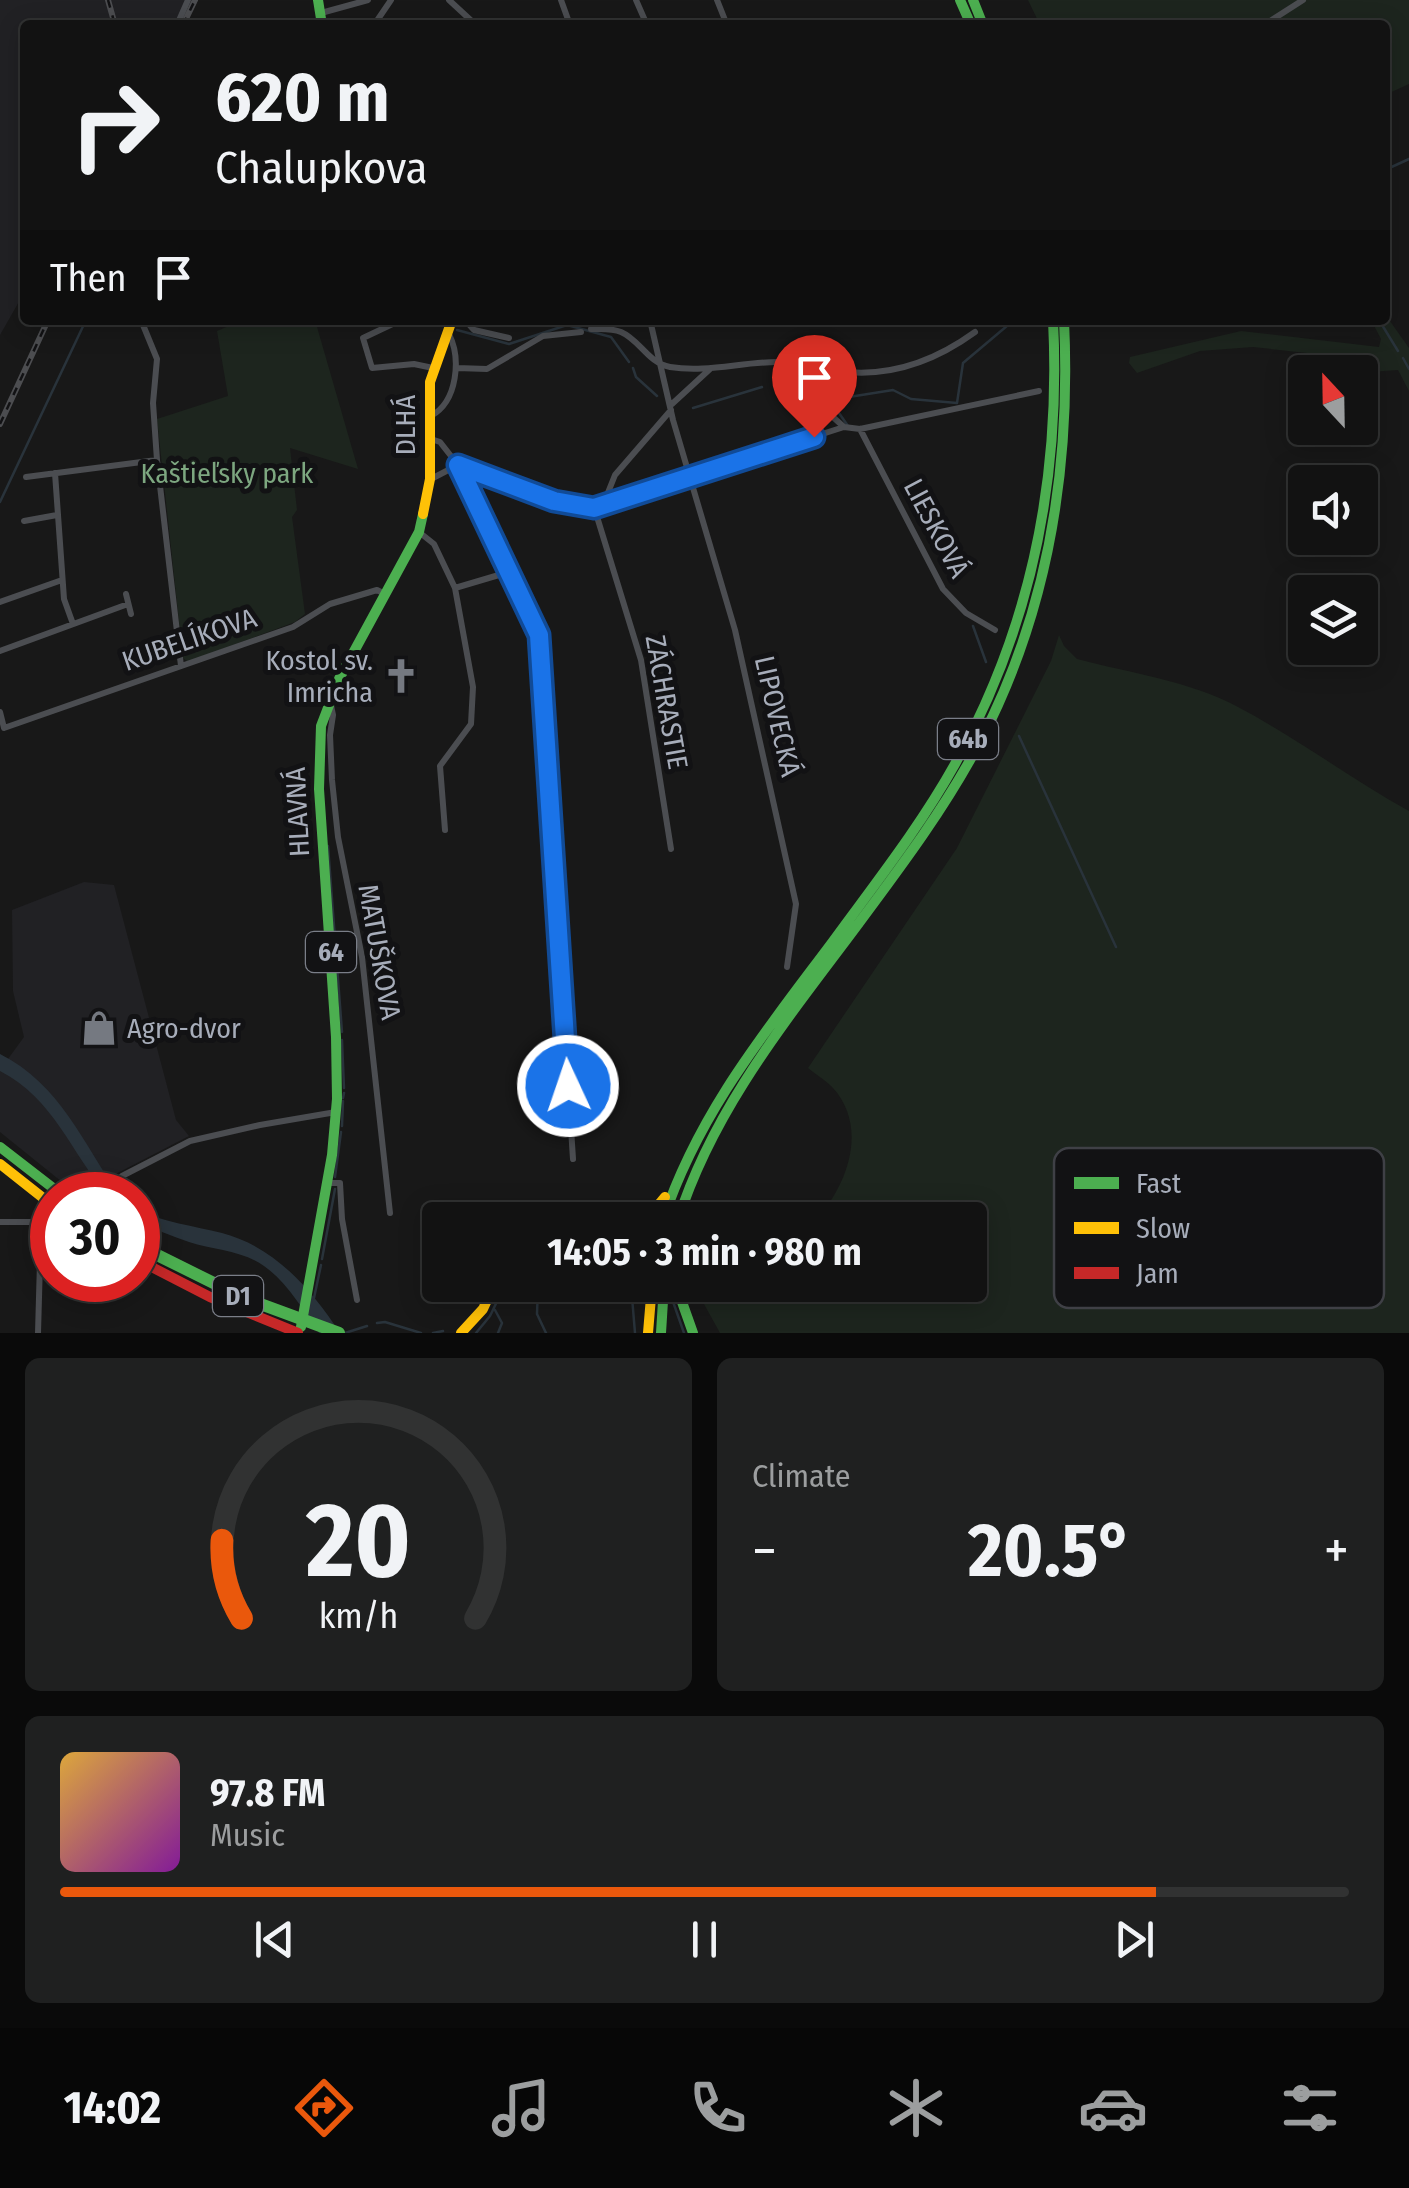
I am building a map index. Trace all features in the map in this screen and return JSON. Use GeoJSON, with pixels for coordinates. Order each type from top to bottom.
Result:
{"type":"FeatureCollection","features":[{"type":"Feature","properties":{"kind":"main road","name":"64b"},"geometry":{"type":"LineString","coordinates":[[669,1202],[708,1114],[942,786],[994,686],[1025,598],[1045,513],[1056,399],[1053,325]]}},
{"type":"Feature","properties":{"kind":"main road","name":"64b"},"geometry":{"type":"LineString","coordinates":[[684,1202],[694,1172],[731,1100],[937,815],[979,745],[1004,691],[1036,601],[1058,500],[1067,398],[1064,325]]}},
{"type":"Feature","properties":{"kind":"main road","name":"DLHÁ"},"geometry":{"type":"LineString","coordinates":[[419,532],[430,479],[433,368],[450,326]]}},
{"type":"Feature","properties":{"kind":"main road","name":"HLAVNÁ"},"geometry":{"type":"LineString","coordinates":[[299,1333],[328,1183],[336,1112],[336,1036],[320,734],[330,700],[419,532]]}},
{"type":"Feature","properties":{"kind":"main road"},"geometry":{"type":"LineString","coordinates":[[0,1147],[32,1172]]}},
{"type":"Feature","properties":{"kind":"main road"},"geometry":{"type":"LineString","coordinates":[[0,1164],[30,1188]]}},
{"type":"Feature","properties":{"kind":"main road"},"geometry":{"type":"LineString","coordinates":[[660,1202],[678,1178]]}},
{"type":"Feature","properties":{"kind":"main road","name":"D1"},"geometry":{"type":"LineString","coordinates":[[160,1256],[244,1298],[339,1333]]}},
{"type":"Feature","properties":{"kind":"main road","name":"D1"},"geometry":{"type":"LineString","coordinates":[[160,1272],[210,1298],[299,1333]]}},
{"type":"Feature","properties":{"kind":"main road"},"geometry":{"type":"LineString","coordinates":[[462,1333],[487,1302]]}},
{"type":"Feature","properties":{"kind":"main road"},"geometry":{"type":"LineString","coordinates":[[648,1333],[651,1302]]}},
{"type":"Feature","properties":{"kind":"main road"},"geometry":{"type":"LineString","coordinates":[[662,1333],[663,1302]]}},
{"type":"Feature","properties":{"kind":"main road"},"geometry":{"type":"LineString","coordinates":[[682,1302],[693,1333]]}},
{"type":"Feature","properties":{"kind":"street"},"geometry":{"type":"LineString","coordinates":[[320,13],[368,0]]}},
{"type":"Feature","properties":{"kind":"street"},"geometry":{"type":"LineString","coordinates":[[448,0],[470,20]]}},
{"type":"Feature","properties":{"kind":"street"},"geometry":{"type":"LineString","coordinates":[[1272,20],[1303,0]]}},
{"type":"Feature","properties":{"kind":"street"},"geometry":{"type":"LineString","coordinates":[[143,325],[157,359],[153,403],[157,460],[181,666]]}},
{"type":"Feature","properties":{"kind":"street"},"geometry":{"type":"LineString","coordinates":[[390,325],[363,338],[372,368],[414,364],[433,368]]}},
{"type":"Feature","properties":{"kind":"street"},"geometry":{"type":"LineString","coordinates":[[470,325],[474,330],[510,338]]}},
{"type":"Feature","properties":{"kind":"street","name":"LIPOVECKÁ"},"geometry":{"type":"LineString","coordinates":[[651,325],[748,681],[796,904],[787,967]]}},
{"type":"Feature","properties":{"kind":"street"},"geometry":{"type":"LineString","coordinates":[[430,417],[440,412],[457,368],[450,326]]}},
{"type":"Feature","properties":{"kind":"street"},"geometry":{"type":"LineString","coordinates":[[590,329],[617,330],[662,364],[710,369],[779,362],[842,372],[880,372],[924,360],[975,332]]}},
{"type":"Feature","properties":{"kind":"street"},"geometry":{"type":"LineString","coordinates":[[457,368],[487,369],[542,336],[581,332]]}},
{"type":"Feature","properties":{"kind":"street"},"geometry":{"type":"LineString","coordinates":[[779,362],[786,375],[844,428]]}},
{"type":"Feature","properties":{"kind":"street"},"geometry":{"type":"LineString","coordinates":[[603,506],[616,475],[671,408],[710,369]]}},
{"type":"Feature","properties":{"kind":"street"},"geometry":{"type":"LineString","coordinates":[[430,479],[458,465],[554,501],[594,508],[844,428],[860,429],[1039,391]]}},
{"type":"Feature","properties":{"kind":"street","name":"LIESKOVÁ"},"geometry":{"type":"LineString","coordinates":[[860,429],[943,589],[966,613],[995,630]]}},
{"type":"Feature","properties":{"kind":"street"},"geometry":{"type":"LineString","coordinates":[[431,439],[440,442],[458,465],[539,635],[573,1159]]}},
{"type":"Feature","properties":{"kind":"street"},"geometry":{"type":"LineString","coordinates":[[26,477],[157,460]]}},
{"type":"Feature","properties":{"kind":"street"},"geometry":{"type":"LineString","coordinates":[[55,473],[64,599],[74,624]]}},
{"type":"Feature","properties":{"kind":"street","name":"ZÁCHRASTIE"},"geometry":{"type":"LineString","coordinates":[[594,508],[641,660],[671,850]]}},
{"type":"Feature","properties":{"kind":"street"},"geometry":{"type":"LineString","coordinates":[[24,521],[58,515]]}},
{"type":"Feature","properties":{"kind":"street"},"geometry":{"type":"LineString","coordinates":[[419,532],[434,544],[456,588],[473,687],[471,724],[440,766],[445,830]]}},
{"type":"Feature","properties":{"kind":"street"},"geometry":{"type":"LineString","coordinates":[[456,588],[509,572]]}},
{"type":"Feature","properties":{"kind":"street"},"geometry":{"type":"LineString","coordinates":[[0,602],[62,580]]}},
{"type":"Feature","properties":{"kind":"street","name":"KUBELÍKOVA"},"geometry":{"type":"LineString","coordinates":[[0,712],[4,728],[293,627],[330,604],[377,590],[386,595]]}},
{"type":"Feature","properties":{"kind":"street"},"geometry":{"type":"LineString","coordinates":[[126,594],[131,614]]}},
{"type":"Feature","properties":{"kind":"street"},"geometry":{"type":"LineString","coordinates":[[0,651],[128,604]]}},
{"type":"Feature","properties":{"kind":"street","name":"MATUŠKOVA"},"geometry":{"type":"LineString","coordinates":[[330,700],[336,818],[364,973],[390,1213]]}},
{"type":"Feature","properties":{"kind":"street"},"geometry":{"type":"LineString","coordinates":[[130,1172],[190,1142],[260,1124],[336,1112]]}},
{"type":"Feature","properties":{"kind":"street","name":"HLAVNÁ"},"geometry":{"type":"LineString","coordinates":[[328,1183],[340,1183],[342,1220],[357,1300]]}},
{"type":"Feature","properties":{"kind":"street"},"geometry":{"type":"LineString","coordinates":[[0,1222],[41,1226],[38,1333]]}},
{"type":"Feature","properties":{"kind":"shaded area"},"geometry":{"type":"Polygon","coordinates":[[[0,0],[192,0],[183,20],[20,20],[20,300],[0,335],[0,0]]]}},
{"type":"Feature","properties":{"kind":"shaded area"},"geometry":{"type":"Polygon","coordinates":[[[84,882],[114,885],[176,1120],[189,1136],[119,1172],[50,1172],[0,1132],[0,1070],[24,1037],[13,991],[12,910],[84,882]]]}},
{"type":"Feature","properties":{"kind":"shaded area"},"geometry":{"type":"Polygon","coordinates":[[[0,1054],[39,1081],[68,1116],[104,1172],[90,1172],[48,1111],[0,1071],[0,1054]]]}},
{"type":"Feature","properties":{"kind":"shaded area"},"geometry":{"type":"Polygon","coordinates":[[[160,1218],[222,1233],[259,1248],[304,1286],[340,1333],[319,1333],[287,1288],[264,1266],[246,1257],[160,1231],[160,1218]]]}},
{"type":"Feature","properties":{"kind":"green space"},"geometry":{"type":"Polygon","coordinates":[[[1028,0],[1409,0],[1409,84],[1390,93],[1390,20],[1038,20],[1028,0]]]}},
{"type":"Feature","properties":{"kind":"green space"},"geometry":{"type":"Polygon","coordinates":[[[1390,321],[1409,348],[1409,391],[1398,370],[1378,371],[1378,355],[1325,355],[1253,347],[1200,351],[1137,373],[1129,363],[1130,357],[1241,331],[1379,347],[1381,339],[1374,325],[1390,325],[1390,321]]]}},
{"type":"Feature","properties":{"kind":"green space","name":"Kaštieľsky park"},"geometry":{"type":"Polygon","coordinates":[[[231,325],[316,325],[358,469],[290,448],[297,510],[292,517],[305,614],[295,622],[188,662],[183,658],[157,419],[228,396],[217,331],[231,325]]]}},
{"type":"Feature","properties":{"kind":"green space"},"geometry":{"type":"Polygon","coordinates":[[[1059,635],[1077,659],[1180,684],[1238,707],[1409,811],[1409,1333],[720,1333],[704,1302],[987,1302],[987,1202],[830,1202],[850,1156],[850,1121],[831,1085],[808,1068],[957,848],[1051,661],[1059,635]]]}},
{"type":"Feature","properties":{"kind":"waterway"},"geometry":{"type":"LineString","coordinates":[[1390,168],[1409,159]]}},
{"type":"Feature","properties":{"kind":"waterway"},"geometry":{"type":"LineString","coordinates":[[0,502],[84,325]]}},
{"type":"Feature","properties":{"kind":"waterway"},"geometry":{"type":"LineString","coordinates":[[457,330],[509,344],[567,325],[611,337],[629,362]]}},
{"type":"Feature","properties":{"kind":"waterway"},"geometry":{"type":"LineString","coordinates":[[813,391],[824,393],[830,400],[893,390],[911,399],[957,403],[963,363],[1008,325]]}},
{"type":"Feature","properties":{"kind":"waterway"},"geometry":{"type":"LineString","coordinates":[[1382,325],[1398,351]]}},
{"type":"Feature","properties":{"kind":"waterway"},"geometry":{"type":"LineString","coordinates":[[1403,358],[1409,369]]}},
{"type":"Feature","properties":{"kind":"waterway"},"geometry":{"type":"LineString","coordinates":[[633,368],[636,377],[657,396]]}},
{"type":"Feature","properties":{"kind":"waterway"},"geometry":{"type":"LineString","coordinates":[[693,408],[762,387]]}},
{"type":"Feature","properties":{"kind":"waterway"},"geometry":{"type":"LineString","coordinates":[[830,400],[848,426]]}},
{"type":"Feature","properties":{"kind":"waterway"},"geometry":{"type":"LineString","coordinates":[[973,626],[986,662]]}},
{"type":"Feature","properties":{"kind":"waterway"},"geometry":{"type":"LineString","coordinates":[[1019,736],[1116,947]]}},
{"type":"Feature","properties":{"kind":"waterway"},"geometry":{"type":"LineString","coordinates":[[328,846],[342,1032]]}},
{"type":"Feature","properties":{"kind":"waterway"},"geometry":{"type":"LineString","coordinates":[[342,1040],[344,1088]]}},
{"type":"Feature","properties":{"kind":"waterway"},"geometry":{"type":"LineString","coordinates":[[343,1098],[344,1093]]}},
{"type":"Feature","properties":{"kind":"waterway"},"geometry":{"type":"LineString","coordinates":[[342,1126],[343,1101]]}},
{"type":"Feature","properties":{"kind":"waterway"},"geometry":{"type":"LineString","coordinates":[[335,1177],[341,1132]]}},
{"type":"Feature","properties":{"kind":"waterway"},"geometry":{"type":"LineString","coordinates":[[322,1259],[335,1189]]}},
{"type":"Feature","properties":{"kind":"waterway"},"geometry":{"type":"LineString","coordinates":[[314,1298],[321,1265]]}},
{"type":"Feature","properties":{"kind":"waterway"},"geometry":{"type":"LineString","coordinates":[[476,1333],[497,1302]]}},
{"type":"Feature","properties":{"kind":"waterway"},"geometry":{"type":"LineString","coordinates":[[537,1302],[537,1314],[546,1333]]}},
{"type":"Feature","properties":{"kind":"waterway"},"geometry":{"type":"LineString","coordinates":[[632,1302],[635,1333]]}},
{"type":"Feature","properties":{"kind":"waterway"},"geometry":{"type":"LineString","coordinates":[[673,1302],[684,1333]]}},
{"type":"Feature","properties":{"kind":"waterway"},"geometry":{"type":"LineString","coordinates":[[495,1310],[502,1323],[498,1333]]}},
{"type":"Feature","properties":{"kind":"waterway"},"geometry":{"type":"LineString","coordinates":[[377,1323],[421,1333]]}},
{"type":"Feature","properties":{"kind":"waterway"},"geometry":{"type":"LineString","coordinates":[[345,1333],[367,1326]]}},
{"type":"Feature","properties":{"kind":"waterway"},"geometry":{"type":"LineString","coordinates":[[433,1333],[443,1331]]}},
{"type":"Feature","properties":{"kind":"railway"},"geometry":{"type":"LineString","coordinates":[[108,0],[114,20]]}},
{"type":"Feature","properties":{"kind":"railway"},"geometry":{"type":"LineString","coordinates":[[185,20],[195,0]]}},
{"type":"Feature","properties":{"kind":"railway"},"geometry":{"type":"LineString","coordinates":[[0,424],[46,325]]}},
{"type":"Feature","properties":{"kind":"traffic: fast"},"geometry":{"type":"LineString","coordinates":[[318,0],[321,20]]}},
{"type":"Feature","properties":{"kind":"traffic: fast"},"geometry":{"type":"LineString","coordinates":[[960,0],[969,20]]}},
{"type":"Feature","properties":{"kind":"traffic: fast"},"geometry":{"type":"LineString","coordinates":[[973,0],[981,20]]}},
{"type":"Feature","properties":{"kind":"traffic: fast"},"geometry":{"type":"LineString","coordinates":[[670,1202],[695,1145],[735,1075],[912,833],[982,712],[1022,604],[1036,549],[1052,436],[1053,325]]}},
{"type":"Feature","properties":{"kind":"traffic: fast"},"geometry":{"type":"LineString","coordinates":[[685,1202],[712,1139],[756,1064],[939,811],[981,740],[1004,690],[1024,640],[1051,536],[1064,429],[1064,325]]}},
{"type":"Feature","properties":{"kind":"traffic: fast"},"geometry":{"type":"LineString","coordinates":[[301,1327],[332,1155],[337,1099],[319,789],[321,726],[339,679],[419,532],[423,514]]}},
{"type":"Feature","properties":{"kind":"traffic: fast"},"geometry":{"type":"LineString","coordinates":[[0,1147],[32,1172]]}},
{"type":"Feature","properties":{"kind":"traffic: fast"},"geometry":{"type":"LineString","coordinates":[[160,1256],[244,1298],[339,1333]]}},
{"type":"Feature","properties":{"kind":"traffic: fast"},"geometry":{"type":"LineString","coordinates":[[661,1333],[663,1302]]}},
{"type":"Feature","properties":{"kind":"traffic: fast"},"geometry":{"type":"LineString","coordinates":[[682,1302],[693,1333]]}},
{"type":"Feature","properties":{"kind":"traffic: slow"},"geometry":{"type":"LineString","coordinates":[[423,514],[430,479],[430,382],[450,325]]}},
{"type":"Feature","properties":{"kind":"traffic: slow"},"geometry":{"type":"LineString","coordinates":[[0,1164],[30,1188]]}},
{"type":"Feature","properties":{"kind":"traffic: slow"},"geometry":{"type":"LineString","coordinates":[[661,1202],[665,1197]]}},
{"type":"Feature","properties":{"kind":"traffic: slow"},"geometry":{"type":"LineString","coordinates":[[461,1333],[486,1302]]}},
{"type":"Feature","properties":{"kind":"traffic: slow"},"geometry":{"type":"LineString","coordinates":[[648,1333],[651,1302]]}},
{"type":"Feature","properties":{"kind":"traffic: jam"},"geometry":{"type":"LineString","coordinates":[[160,1271],[210,1297],[298,1333]]}},
{"type":"Feature","properties":{"kind":"place","name":"Kostol sv. Imricha"},"geometry":{"type":"Point","coordinates":[401,676]}},
{"type":"Feature","properties":{"kind":"place","name":"Agro-dvor"},"geometry":{"type":"Point","coordinates":[99,1028]}},
{"type":"Feature","properties":{"kind":"route"},"geometry":{"type":"LineString","coordinates":[[568,1086],[539,635],[458,465],[554,501],[594,508],[814,437]]}}]}
